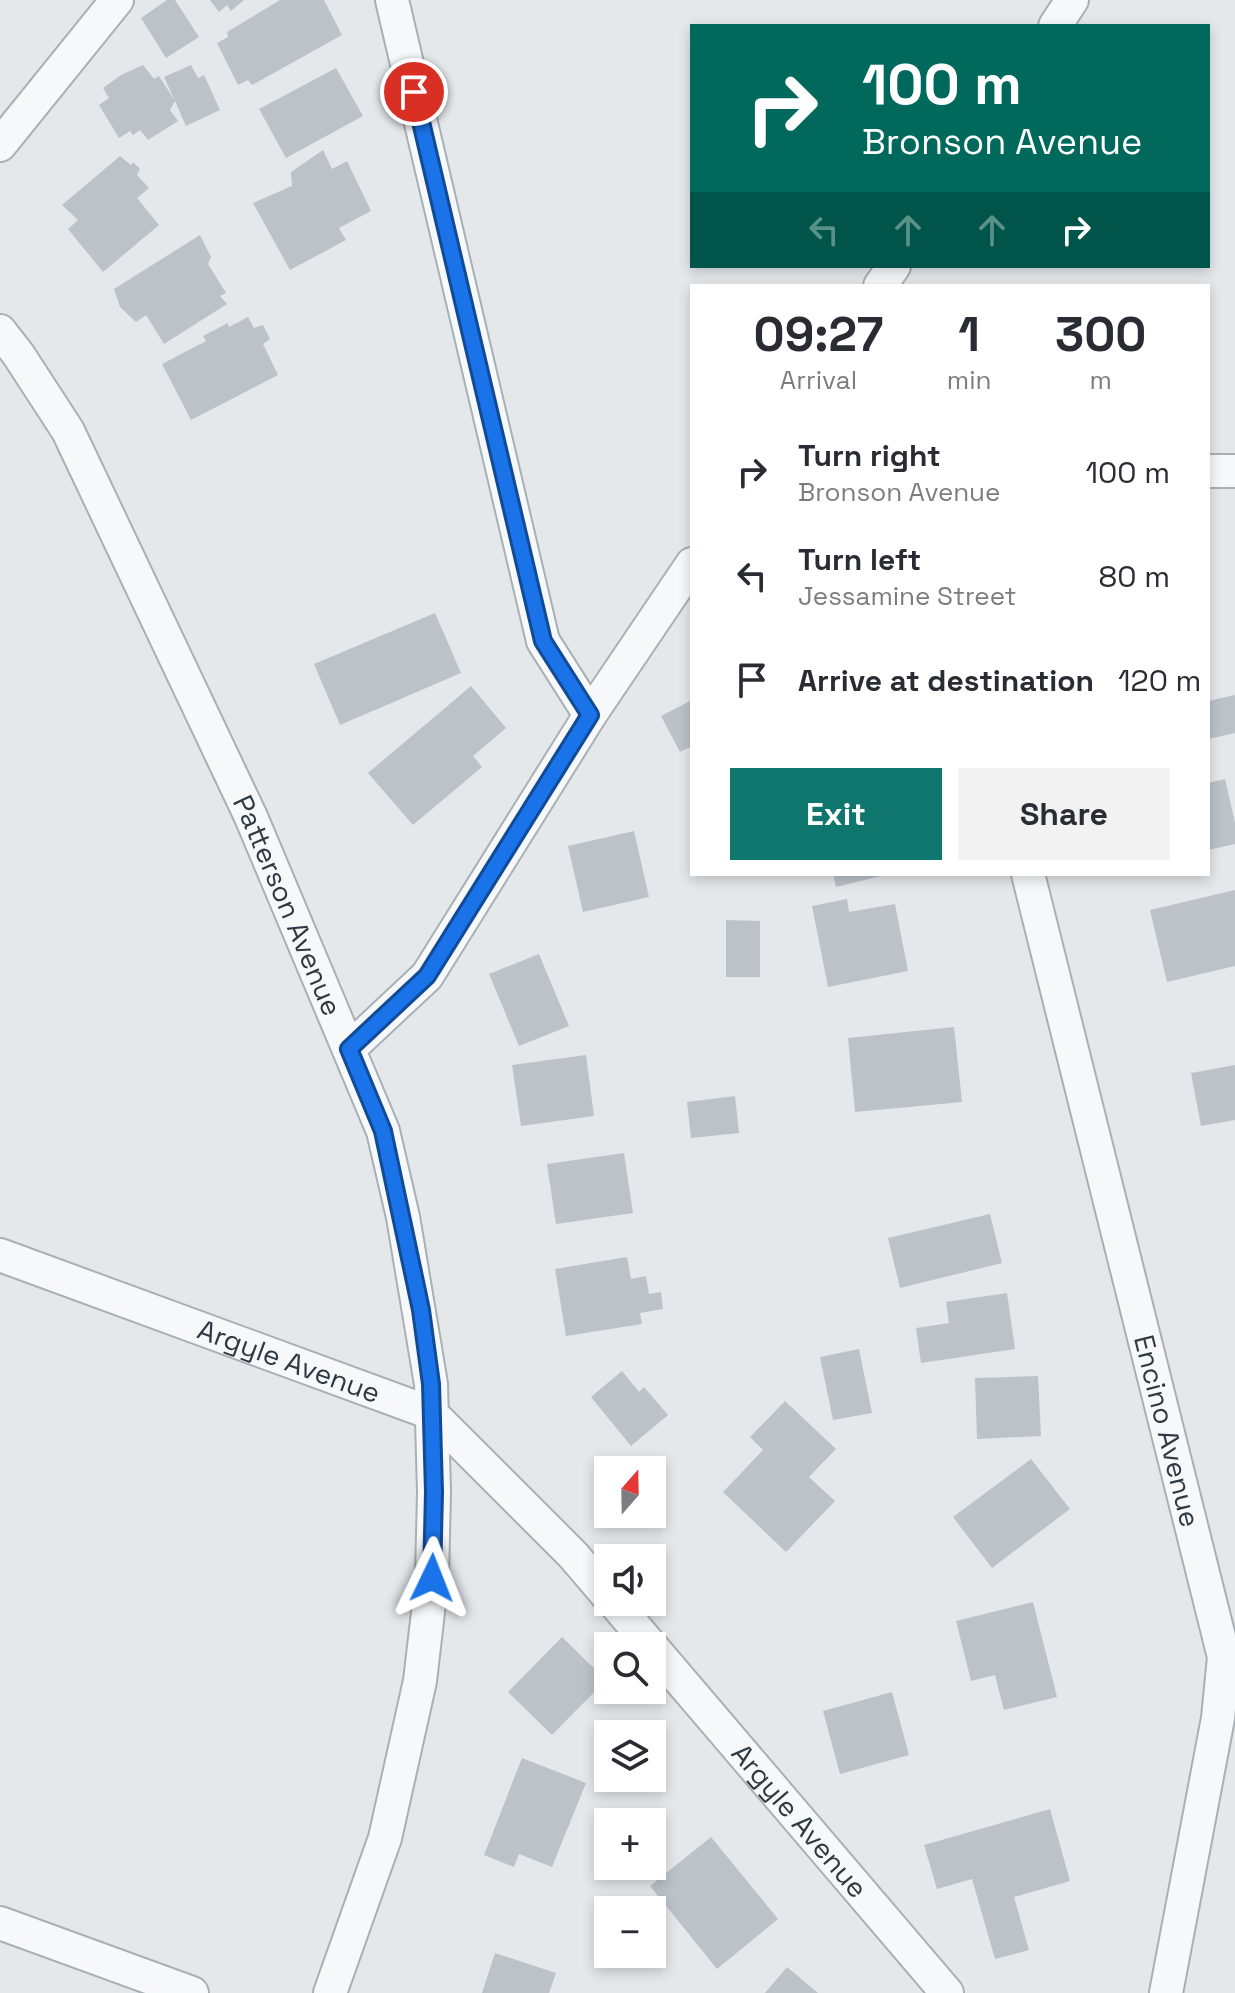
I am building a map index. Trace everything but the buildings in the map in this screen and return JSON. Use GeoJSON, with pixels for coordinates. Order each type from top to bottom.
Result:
{"type":"FeatureCollection","features":[{"type":"Feature","properties":{"kind":"street"},"geometry":{"type":"LineString","coordinates":[[0,145],[117,0]]}},
{"type":"Feature","properties":{"kind":"street"},"geometry":{"type":"LineString","coordinates":[[392,0],[543,641],[590,715]]}},
{"type":"Feature","properties":{"kind":"street"},"geometry":{"type":"LineString","coordinates":[[1056,24],[1072,0]]}},
{"type":"Feature","properties":{"kind":"street","name":"Patterson Avenue"},"geometry":{"type":"LineString","coordinates":[[0,331],[68,431],[251,817],[383,1131],[400,1203],[421,1310],[431,1384],[434,1492],[432,1578],[420,1681],[385,1838],[330,1993]]}},
{"type":"Feature","properties":{"kind":"street"},"geometry":{"type":"LineString","coordinates":[[1210,471],[1235,471]]}},
{"type":"Feature","properties":{"kind":"street"},"geometry":{"type":"LineString","coordinates":[[349,1049],[427,976],[590,715],[690,567]]}},
{"type":"Feature","properties":{"kind":"street","name":"Encino Avenue"},"geometry":{"type":"LineString","coordinates":[[1029,876],[1230,1653],[1166,1993]]}},
{"type":"Feature","properties":{"kind":"street","name":"Argyle Avenue"},"geometry":{"type":"LineString","coordinates":[[0,1255],[431,1413],[594,1580]]}},
{"type":"Feature","properties":{"kind":"street","name":"Argyle Avenue"},"geometry":{"type":"LineString","coordinates":[[626,1616],[640,1632]]}},
{"type":"Feature","properties":{"kind":"street","name":"Argyle Avenue"},"geometry":{"type":"LineString","coordinates":[[666,1662],[947,1993]]}},
{"type":"Feature","properties":{"kind":"street"},"geometry":{"type":"LineString","coordinates":[[0,1923],[192,1993]]}},
{"type":"Feature","properties":{"kind":"route"},"geometry":{"type":"LineString","coordinates":[[414,92],[543,641],[590,715],[427,976],[349,1049],[383,1131],[421,1310],[431,1384],[434,1492],[432,1578]]}}]}
